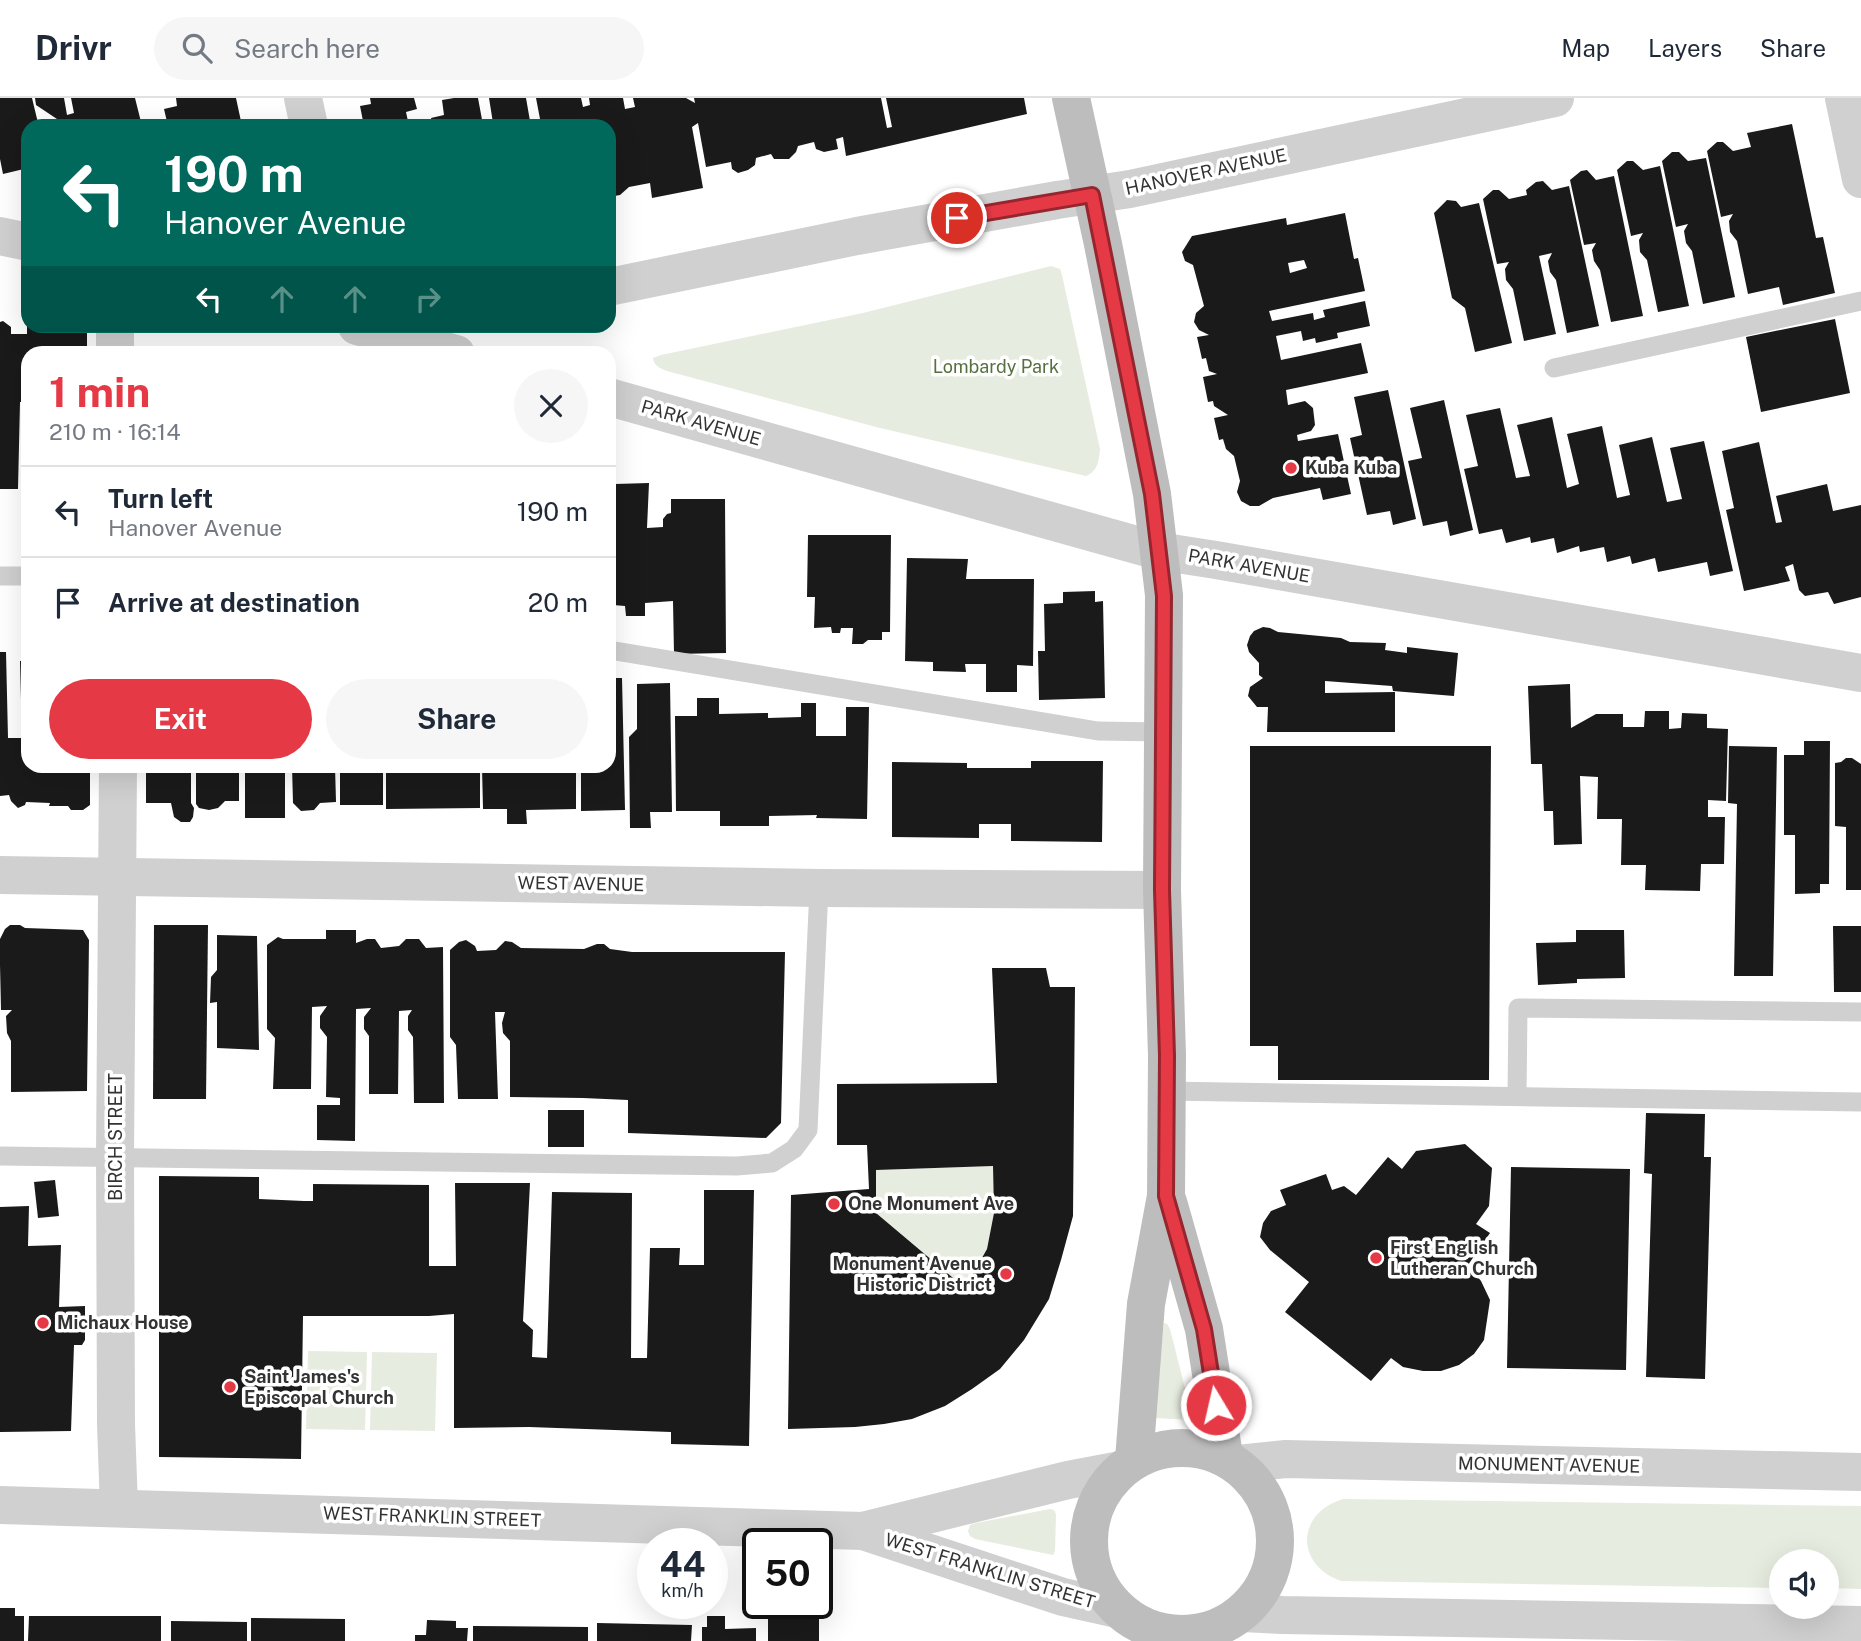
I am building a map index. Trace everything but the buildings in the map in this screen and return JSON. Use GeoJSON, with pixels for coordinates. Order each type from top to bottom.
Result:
{"type":"FeatureCollection","features":[{"type":"Feature","properties":{"kind":"main road"},"geometry":{"type":"LineString","coordinates":[[1072,98],[1152,494],[1164,596],[1162,890],[1167,1056],[1166,1196],[1146,1304],[1127,1465]]}},
{"type":"Feature","properties":{"kind":"main road"},"geometry":{"type":"LineString","coordinates":[[1166,1196],[1204,1329],[1231,1460]]}},
{"type":"Feature","properties":{"kind":"main road"},"geometry":{"type":"LineString","coordinates":[[1179,1447],[1202,1449],[1231,1460],[1258,1484],[1271,1510],[1276,1537],[1273,1565],[1261,1591],[1232,1625],[1208,1631],[1166,1633],[1125,1623],[1098,1584],[1089,1554],[1090,1523],[1101,1494],[1127,1465],[1156,1450],[1179,1447]]}},
{"type":"Feature","properties":{"kind":"street"},"geometry":{"type":"LineString","coordinates":[[303,98],[308,119]]}},
{"type":"Feature","properties":{"kind":"street","name":"HANOVER AVENUE"},"geometry":{"type":"LineString","coordinates":[[616,286],[857,236],[1130,189],[1555,98]]}},
{"type":"Feature","properties":{"kind":"street"},"geometry":{"type":"LineString","coordinates":[[1844,98],[1861,178]]}},
{"type":"Feature","properties":{"kind":"street"},"geometry":{"type":"LineString","coordinates":[[0,236],[21,240]]}},
{"type":"Feature","properties":{"kind":"street"},"geometry":{"type":"LineString","coordinates":[[385,333],[429,346]]}},
{"type":"Feature","properties":{"kind":"street","name":"PARK AVENUE"},"geometry":{"type":"LineString","coordinates":[[616,399],[1158,551],[1861,673]]}},
{"type":"Feature","properties":{"kind":"street","name":"BIRCH STREET"},"geometry":{"type":"LineString","coordinates":[[118,773],[115,1157],[119,1507]]}},
{"type":"Feature","properties":{"kind":"street","name":"WEST AVENUE"},"geometry":{"type":"LineString","coordinates":[[0,875],[819,888],[1162,890]]}},
{"type":"Feature","properties":{"kind":"street","name":"MONUMENT AVENUE"},"geometry":{"type":"LineString","coordinates":[[1231,1460],[1861,1472]]}},
{"type":"Feature","properties":{"kind":"street","name":"WEST FRANKLIN STREET"},"geometry":{"type":"LineString","coordinates":[[0,1504],[863,1531],[1127,1465]]}},
{"type":"Feature","properties":{"kind":"street","name":"WEST FRANKLIN STREET"},"geometry":{"type":"LineString","coordinates":[[863,1531],[1063,1597],[1125,1623]]}},
{"type":"Feature","properties":{"kind":"street"},"geometry":{"type":"LineString","coordinates":[[1232,1625],[1297,1615],[1861,1625]]}},
{"type":"Feature","properties":{"kind":"lane"},"geometry":{"type":"LineString","coordinates":[[1554,368],[1861,301]]}},
{"type":"Feature","properties":{"kind":"lane"},"geometry":{"type":"LineString","coordinates":[[0,576],[21,576]]}},
{"type":"Feature","properties":{"kind":"lane"},"geometry":{"type":"LineString","coordinates":[[616,651],[1098,731],[1162,732]]}},
{"type":"Feature","properties":{"kind":"lane"},"geometry":{"type":"LineString","coordinates":[[0,1156],[737,1166],[772,1163],[794,1149],[808,1130],[819,888]]}},
{"type":"Feature","properties":{"kind":"lane"},"geometry":{"type":"LineString","coordinates":[[1517,1096],[1518,1008],[1861,1012]]}},
{"type":"Feature","properties":{"kind":"lane"},"geometry":{"type":"LineString","coordinates":[[1166,1091],[1463,1087],[1517,1096],[1861,1102]]}},
{"type":"Feature","properties":{"kind":"green space","name":"Lombardy Park"},"geometry":{"type":"Polygon","coordinates":[[[1051,266],[1060,269],[1062,275],[1100,449],[1095,468],[1086,476],[876,427],[667,371],[658,366],[653,358],[863,313],[1051,266]]]}},
{"type":"Feature","properties":{"kind":"green space"},"geometry":{"type":"Polygon","coordinates":[[[993,1166],[994,1213],[987,1249],[965,1288],[876,1213],[876,1170],[993,1166]]]}},
{"type":"Feature","properties":{"kind":"green space"},"geometry":{"type":"Polygon","coordinates":[[[1164,1323],[1170,1329],[1193,1420],[1154,1418],[1164,1323]]]}},
{"type":"Feature","properties":{"kind":"green space"},"geometry":{"type":"Polygon","coordinates":[[[308,1351],[367,1352],[365,1430],[306,1429],[308,1351]]]}},
{"type":"Feature","properties":{"kind":"green space"},"geometry":{"type":"Polygon","coordinates":[[[372,1352],[437,1353],[435,1431],[370,1430],[372,1352]]]}},
{"type":"Feature","properties":{"kind":"green space"},"geometry":{"type":"Polygon","coordinates":[[[1343,1499],[1861,1506],[1861,1589],[1839,1588],[1839,1549],[1769,1549],[1769,1588],[1341,1581],[1326,1573],[1315,1563],[1309,1552],[1307,1539],[1310,1527],[1316,1515],[1343,1499]]]}},
{"type":"Feature","properties":{"kind":"green space"},"geometry":{"type":"Polygon","coordinates":[[[1050,1509],[1056,1514],[1053,1555],[975,1539],[968,1531],[970,1525],[976,1523],[1050,1509]]]}},
{"type":"Feature","properties":{"kind":"place","name":"Kuba Kuba"},"geometry":{"type":"Point","coordinates":[1291,468]}},
{"type":"Feature","properties":{"kind":"place","name":"One Monument Ave"},"geometry":{"type":"Point","coordinates":[834,1204]}},
{"type":"Feature","properties":{"kind":"place","name":"First English Lutheran Church"},"geometry":{"type":"Point","coordinates":[1376,1258]}},
{"type":"Feature","properties":{"kind":"place","name":"Monument Avenue Historic District"},"geometry":{"type":"Point","coordinates":[1006,1274]}},
{"type":"Feature","properties":{"kind":"place","name":"Michaux House"},"geometry":{"type":"Point","coordinates":[43,1323]}},
{"type":"Feature","properties":{"kind":"place","name":"Saint James's Episcopal Church"},"geometry":{"type":"Point","coordinates":[230,1387]}},
{"type":"Feature","properties":{"kind":"route"},"geometry":{"type":"LineString","coordinates":[[957,218],[1092,195],[1103,244],[1152,494],[1164,596],[1162,890],[1167,1056],[1166,1196],[1204,1329],[1216,1405]]}}]}
